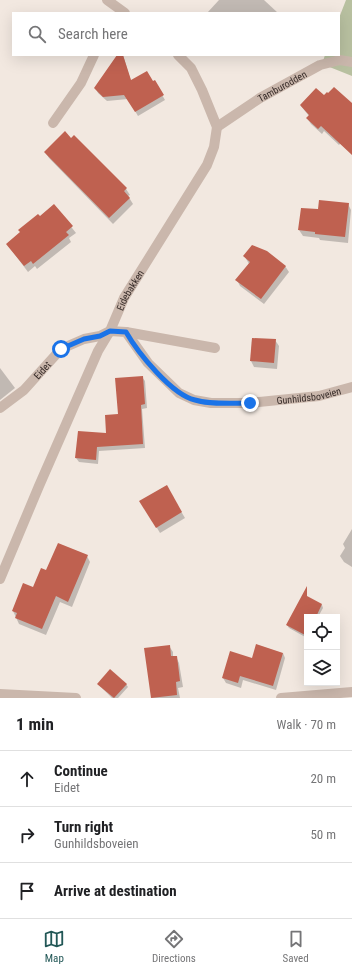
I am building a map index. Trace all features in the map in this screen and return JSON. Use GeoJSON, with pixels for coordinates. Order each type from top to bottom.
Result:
{"type":"FeatureCollection","features":[{"type":"Feature","properties":{"kind":"street"},"geometry":{"type":"LineString","coordinates":[[107,0],[117,7]]}},
{"type":"Feature","properties":{"kind":"street"},"geometry":{"type":"LineString","coordinates":[[53,123],[81,83],[94,56]]}},
{"type":"Feature","properties":{"kind":"street"},"geometry":{"type":"LineString","coordinates":[[179,56],[191,68],[217,127]]}},
{"type":"Feature","properties":{"kind":"street","name":"Tamburodden"},"geometry":{"type":"LineString","coordinates":[[217,127],[260,98],[320,65],[340,60],[352,62]]}},
{"type":"Feature","properties":{"kind":"street","name":"Eidebakken"},"geometry":{"type":"LineString","coordinates":[[0,579],[98,351],[110,331],[124,298],[207,165],[214,147],[217,127]]}},
{"type":"Feature","properties":{"kind":"street"},"geometry":{"type":"LineString","coordinates":[[110,331],[126,332],[215,348]]}},
{"type":"Feature","properties":{"kind":"street","name":"Eidet"},"geometry":{"type":"LineString","coordinates":[[0,408],[24,390],[61,349],[84,339],[100,336],[110,331]]}},
{"type":"Feature","properties":{"kind":"street","name":"Gunhildsboveien"},"geometry":{"type":"LineString","coordinates":[[126,332],[148,363],[179,393],[194,400],[210,403],[250,403],[320,396],[352,387]]}},
{"type":"Feature","properties":{"kind":"street"},"geometry":{"type":"LineString","coordinates":[[281,698],[352,692]]}},
{"type":"Feature","properties":{"kind":"street"},"geometry":{"type":"LineString","coordinates":[[0,694],[76,698]]}},
{"type":"Feature","properties":{"kind":"green space"},"geometry":{"type":"Polygon","coordinates":[[[346,0],[352,0],[352,76],[322,64],[325,56],[340,56],[340,15],[346,0]]]}},
{"type":"Feature","properties":{"kind":"building"},"geometry":{"type":"Polygon","coordinates":[[[116,56],[123,56],[131,80],[147,71],[153,81],[155,80],[164,95],[135,112],[124,95],[103,97],[94,88],[116,56]]]}},
{"type":"Feature","properties":{"kind":"building"},"geometry":{"type":"Polygon","coordinates":[[[334,87],[352,103],[352,155],[321,126],[318,129],[306,118],[309,115],[300,105],[316,88],[324,95],[334,87]]]}},
{"type":"Feature","properties":{"kind":"building"},"geometry":{"type":"Polygon","coordinates":[[[65,131],[71,138],[74,135],[127,188],[124,191],[130,198],[109,218],[44,152],[65,131]]]}},
{"type":"Feature","properties":{"kind":"building"},"geometry":{"type":"Polygon","coordinates":[[[319,200],[349,203],[345,237],[315,234],[315,232],[298,230],[301,208],[318,209],[319,200]]]}},
{"type":"Feature","properties":{"kind":"building"},"geometry":{"type":"Polygon","coordinates":[[[54,204],[73,226],[66,232],[69,235],[33,264],[31,261],[24,266],[6,244],[20,232],[18,230],[38,214],[40,216],[54,204]]]}},
{"type":"Feature","properties":{"kind":"building"},"geometry":{"type":"Polygon","coordinates":[[[252,245],[267,251],[286,266],[261,299],[235,280],[250,262],[243,256],[252,245]]]}},
{"type":"Feature","properties":{"kind":"building"},"geometry":{"type":"Polygon","coordinates":[[[252,338],[276,339],[274,363],[250,361],[252,338]]]}},
{"type":"Feature","properties":{"kind":"building"},"geometry":{"type":"Polygon","coordinates":[[[143,376],[145,404],[141,405],[143,444],[97,447],[96,460],[75,458],[78,431],[106,433],[105,415],[118,414],[115,378],[143,376]]]}},
{"type":"Feature","properties":{"kind":"building"},"geometry":{"type":"Polygon","coordinates":[[[167,485],[182,512],[156,528],[139,501],[167,485]]]}},
{"type":"Feature","properties":{"kind":"building"},"geometry":{"type":"Polygon","coordinates":[[[58,543],[88,555],[68,602],[56,596],[42,629],[15,618],[17,613],[12,611],[23,583],[33,587],[41,568],[46,570],[58,543]]]}},
{"type":"Feature","properties":{"kind":"building"},"geometry":{"type":"Polygon","coordinates":[[[307,586],[307,596],[322,604],[317,614],[304,614],[304,634],[286,625],[307,586]]]}},
{"type":"Feature","properties":{"kind":"building"},"geometry":{"type":"Polygon","coordinates":[[[256,644],[283,653],[273,686],[240,676],[238,683],[222,678],[230,651],[252,658],[256,644]]]}},
{"type":"Feature","properties":{"kind":"building"},"geometry":{"type":"Polygon","coordinates":[[[170,645],[171,656],[177,656],[180,681],[176,682],[177,695],[151,698],[144,648],[170,645]]]}},
{"type":"Feature","properties":{"kind":"building"},"geometry":{"type":"Polygon","coordinates":[[[110,669],[127,684],[114,698],[97,684],[110,669]]]}},
{"type":"Feature","properties":{"kind":"route"},"geometry":{"type":"LineString","coordinates":[[61,349],[84,339],[100,336],[110,331],[126,332],[148,363],[179,393],[194,400],[210,403],[250,403]]}}]}
